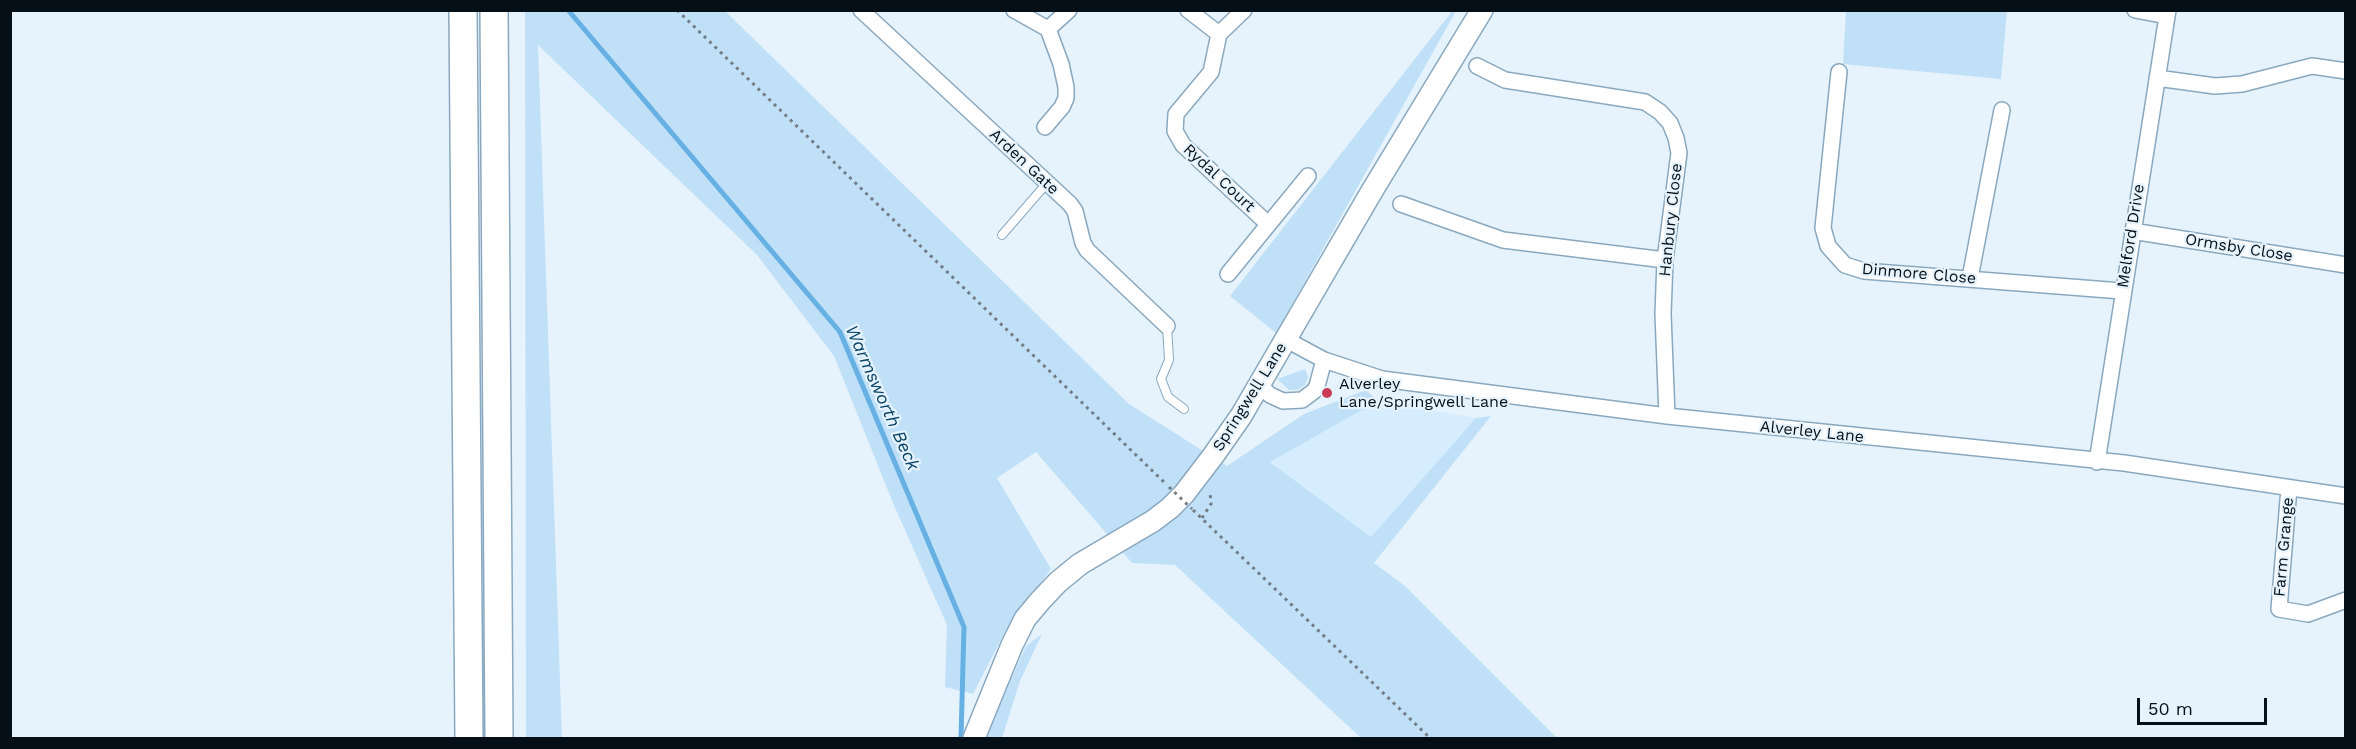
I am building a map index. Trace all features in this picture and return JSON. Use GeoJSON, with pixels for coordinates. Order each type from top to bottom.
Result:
{"type":"FeatureCollection","features":[{"type":"Feature","properties":{"kind":"highway"},"geometry":{"type":"LineString","coordinates":[[464,10],[469,738]]}},
{"type":"Feature","properties":{"kind":"highway"},"geometry":{"type":"LineString","coordinates":[[494,10],[499,738]]}},
{"type":"Feature","properties":{"kind":"street","name":"Arden Gate"},"geometry":{"type":"LineString","coordinates":[[861,10],[1075,211],[1083,243],[1094,258],[1167,326]]}},
{"type":"Feature","properties":{"kind":"street"},"geometry":{"type":"LineString","coordinates":[[1014,10],[1048,29],[1061,64],[1066,87],[1062,107],[1045,127]]}},
{"type":"Feature","properties":{"kind":"street"},"geometry":{"type":"LineString","coordinates":[[1048,29],[1070,10]]}},
{"type":"Feature","properties":{"kind":"street"},"geometry":{"type":"LineString","coordinates":[[1188,10],[1219,34],[1244,10]]}},
{"type":"Feature","properties":{"kind":"street","name":"Springwell Lane"},"geometry":{"type":"LineString","coordinates":[[974,738],[1012,645],[1025,620],[1058,582],[1080,564],[1153,521],[1184,494],[1241,416],[1372,191],[1482,10]]}},
{"type":"Feature","properties":{"kind":"street"},"geometry":{"type":"LineString","coordinates":[[2135,10],[2168,13]]}},
{"type":"Feature","properties":{"kind":"street","name":"Melford Drive"},"geometry":{"type":"LineString","coordinates":[[2097,462],[2122,291],[2168,13]]}},
{"type":"Feature","properties":{"kind":"street","name":"Rydal Court"},"geometry":{"type":"LineString","coordinates":[[1219,34],[1211,72],[1176,114],[1175,131],[1183,145],[1268,224]]}},
{"type":"Feature","properties":{"kind":"street","name":"Hanbury Close"},"geometry":{"type":"LineString","coordinates":[[1477,66],[1505,80],[1645,102],[1660,112],[1670,123],[1679,153],[1665,260],[1663,314],[1667,416]]}},
{"type":"Feature","properties":{"kind":"street"},"geometry":{"type":"LineString","coordinates":[[2157,78],[2215,86],[2242,84],[2312,66],[2346,71]]}},
{"type":"Feature","properties":{"kind":"street","name":"Dinmore Close"},"geometry":{"type":"LineString","coordinates":[[1839,72],[1823,228],[1828,246],[1838,259],[1852,268],[2122,291]]}},
{"type":"Feature","properties":{"kind":"street"},"geometry":{"type":"LineString","coordinates":[[1970,278],[2002,110]]}},
{"type":"Feature","properties":{"kind":"street","name":"Rydal Court"},"geometry":{"type":"LineString","coordinates":[[1228,274],[1308,176]]}},
{"type":"Feature","properties":{"kind":"street"},"geometry":{"type":"LineString","coordinates":[[1401,204],[1503,240],[1665,260]]}},
{"type":"Feature","properties":{"kind":"street","name":"Ormsby Close"},"geometry":{"type":"LineString","coordinates":[[2132,231],[2346,265]]}},
{"type":"Feature","properties":{"kind":"street","name":"Alverley Lane"},"geometry":{"type":"LineString","coordinates":[[1285,339],[1324,360],[1382,379],[1667,416],[2124,463],[2346,496]]}},
{"type":"Feature","properties":{"kind":"street"},"geometry":{"type":"LineString","coordinates":[[1259,385],[1270,395],[1283,400],[1302,400],[1317,386],[1324,360]]}},
{"type":"Feature","properties":{"kind":"street","name":"Farm Grange"},"geometry":{"type":"LineString","coordinates":[[2289,488],[2279,609],[2308,614],[2346,600]]}},
{"type":"Feature","properties":{"kind":"lane"},"geometry":{"type":"LineString","coordinates":[[1002,235],[1047,183]]}},
{"type":"Feature","properties":{"kind":"lane"},"geometry":{"type":"LineString","coordinates":[[1167,326],[1169,360],[1161,379],[1168,397],[1184,409]]}},
{"type":"Feature","properties":{"kind":"path"},"geometry":{"type":"LineString","coordinates":[[676,10],[1430,738]]}},
{"type":"Feature","properties":{"kind":"shaded area"},"geometry":{"type":"Polygon","coordinates":[[[1453,10],[1456,11],[1276,333],[1230,296],[1453,10]]]}},
{"type":"Feature","properties":{"kind":"shaded area"},"geometry":{"type":"Polygon","coordinates":[[[525,11],[725,11],[1129,404],[1227,466],[1304,414],[1366,390],[1378,401],[1270,462],[1371,537],[1476,418],[1491,416],[1374,563],[1405,586],[1557,738],[1361,738],[1175,565],[1132,563],[1036,452],[997,478],[1051,569],[1005,632],[973,694],[945,687],[947,625],[893,503],[834,356],[757,255],[538,45],[562,738],[526,738],[525,11]]]}},
{"type":"Feature","properties":{"kind":"shaded area"},"geometry":{"type":"Polygon","coordinates":[[[1846,11],[2007,11],[2001,79],[1843,64],[1846,11]]]}},
{"type":"Feature","properties":{"kind":"shaded area"},"geometry":{"type":"Polygon","coordinates":[[[1305,369],[1308,377],[1305,385],[1298,390],[1289,390],[1277,379],[1305,369]]]}},
{"type":"Feature","properties":{"kind":"shaded area"},"geometry":{"type":"Polygon","coordinates":[[[1378,401],[1476,418],[1371,537],[1270,462],[1378,401]]]}},
{"type":"Feature","properties":{"kind":"shaded area"},"geometry":{"type":"Polygon","coordinates":[[[1042,634],[1020,681],[1002,738],[985,738],[1026,646],[1042,634]]]}},
{"type":"Feature","properties":{"kind":"waterway","name":"Warmsworth Beck"},"geometry":{"type":"LineString","coordinates":[[568,10],[840,332],[964,627],[961,738]]}},
{"type":"Feature","properties":{"kind":"place","name":"Alverley Lane/Springwell Lane"},"geometry":{"type":"Point","coordinates":[1327,393]}}]}
